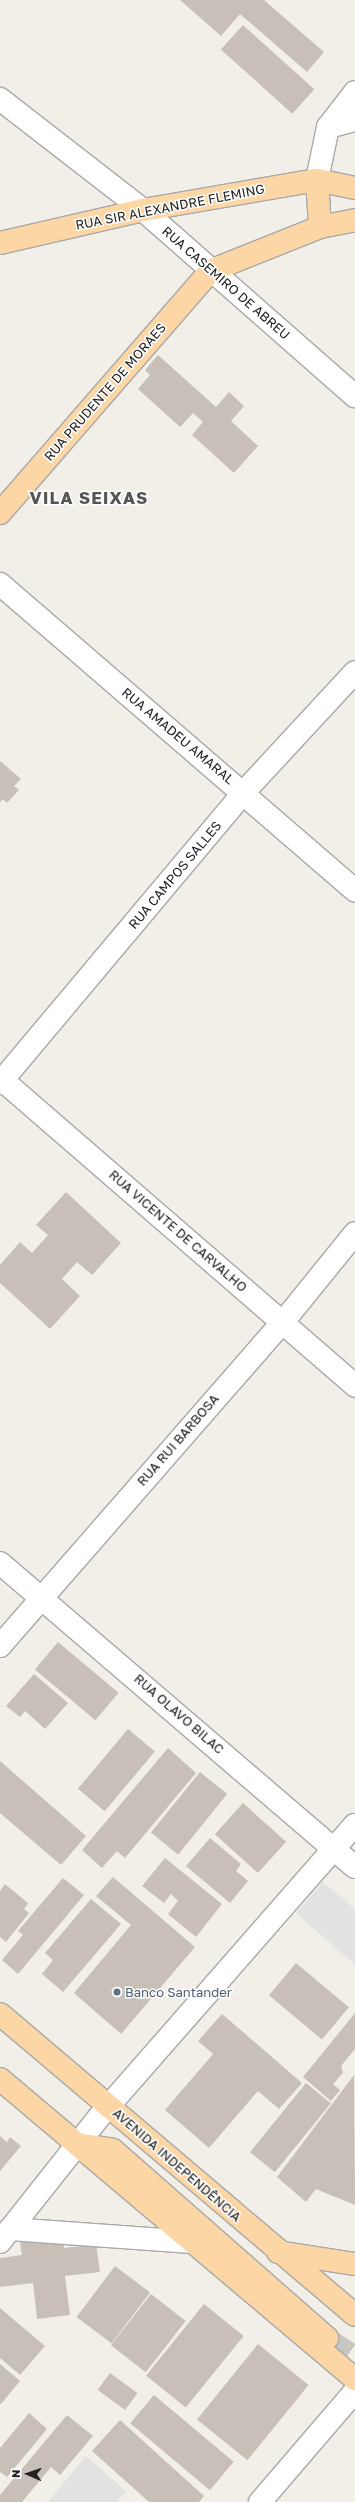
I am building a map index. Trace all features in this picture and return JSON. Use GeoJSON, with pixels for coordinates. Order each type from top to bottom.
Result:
{"type":"FeatureCollection","features":[{"type":"Feature","properties":{"kind":"main road","name":"RUA SIR ALEXANDRE FLEMING"},"geometry":{"type":"LineString","coordinates":[[0,243],[143,210],[317,180]]}},
{"type":"Feature","properties":{"kind":"main road"},"geometry":{"type":"LineString","coordinates":[[320,227],[317,180],[355,188]]}},
{"type":"Feature","properties":{"kind":"main road"},"geometry":{"type":"LineString","coordinates":[[210,271],[320,227],[355,220]]}},
{"type":"Feature","properties":{"kind":"main road","name":"RUA PRUDENTE DE MORAES"},"geometry":{"type":"LineString","coordinates":[[0,513],[210,271]]}},
{"type":"Feature","properties":{"kind":"main road","name":"AVENIDA INDEPENDÊNCIA"},"geometry":{"type":"LineString","coordinates":[[0,2014],[277,2252],[355,2315]]}},
{"type":"Feature","properties":{"kind":"main road"},"geometry":{"type":"LineString","coordinates":[[0,2079],[355,2379]]}},
{"type":"Feature","properties":{"kind":"main road"},"geometry":{"type":"LineString","coordinates":[[78,2144],[113,2150],[331,2341]]}},
{"type":"Feature","properties":{"kind":"main road"},"geometry":{"type":"LineString","coordinates":[[277,2252],[355,2264]]}},
{"type":"Feature","properties":{"kind":"street"},"geometry":{"type":"LineString","coordinates":[[317,180],[328,128],[355,92]]}},
{"type":"Feature","properties":{"kind":"street","name":"RUA CASEMIRO DE ABREU"},"geometry":{"type":"LineString","coordinates":[[0,98],[143,210],[210,271],[355,396]]}},
{"type":"Feature","properties":{"kind":"street"},"geometry":{"type":"LineString","coordinates":[[328,128],[355,120]]}},
{"type":"Feature","properties":{"kind":"street","name":"RUA AMADEU AMARAL"},"geometry":{"type":"LineString","coordinates":[[0,584],[244,792],[355,890]]}},
{"type":"Feature","properties":{"kind":"street","name":"RUA CAMPOS SALLES"},"geometry":{"type":"LineString","coordinates":[[1,1081],[244,792],[355,672]]}},
{"type":"Feature","properties":{"kind":"street","name":"RUA VICENTE DE CARVALHO"},"geometry":{"type":"LineString","coordinates":[[1,1081],[283,1322],[355,1386]]}},
{"type":"Feature","properties":{"kind":"street","name":"RUA RUI BARBOSA"},"geometry":{"type":"LineString","coordinates":[[0,1646],[40,1596],[283,1322],[355,1233]]}},
{"type":"Feature","properties":{"kind":"street","name":"RUA OLAVO BILAC"},"geometry":{"type":"LineString","coordinates":[[0,1563],[335,1849],[355,1868]]}},
{"type":"Feature","properties":{"kind":"street"},"geometry":{"type":"LineString","coordinates":[[5,2236],[78,2144],[355,1825]]}},
{"type":"Feature","properties":{"kind":"street"},"geometry":{"type":"LineString","coordinates":[[5,2236],[192,2242]]}},
{"type":"Feature","properties":{"kind":"street"},"geometry":{"type":"LineString","coordinates":[[260,2502],[355,2391]]}},
{"type":"Feature","properties":{"kind":"shaded area"},"geometry":{"type":"Polygon","coordinates":[[[323,1882],[355,1909],[355,1965],[296,1913],[323,1882]]]}},
{"type":"Feature","properties":{"kind":"shaded area"},"geometry":{"type":"Polygon","coordinates":[[[86,2456],[126,2491],[117,2502],[48,2502],[86,2456]]]}},
{"type":"Feature","properties":{"kind":"building"},"geometry":{"type":"Polygon","coordinates":[[[180,0],[264,0],[324,52],[307,72],[240,14],[221,36],[180,0]]]}},
{"type":"Feature","properties":{"kind":"building"},"geometry":{"type":"Polygon","coordinates":[[[243,25],[314,89],[292,114],[221,50],[243,25]]]}},
{"type":"Feature","properties":{"kind":"building"},"geometry":{"type":"Polygon","coordinates":[[[158,355],[216,407],[229,392],[244,406],[231,421],[258,446],[234,473],[192,435],[203,422],[193,413],[180,427],[138,389],[150,375],[145,370],[158,355]]]}},
{"type":"Feature","properties":{"kind":"building"},"geometry":{"type":"Polygon","coordinates":[[[0,761],[21,779],[14,786],[19,790],[7,803],[3,799],[0,802],[0,761]]]}},
{"type":"Feature","properties":{"kind":"building"},"geometry":{"type":"Polygon","coordinates":[[[66,1192],[121,1243],[92,1275],[77,1262],[62,1279],[80,1296],[50,1329],[0,1283],[0,1265],[20,1242],[32,1253],[48,1235],[36,1225],[66,1192]]]}},
{"type":"Feature","properties":{"kind":"building"},"geometry":{"type":"Polygon","coordinates":[[[58,1642],[119,1693],[95,1720],[35,1670],[58,1642]]]}},
{"type":"Feature","properties":{"kind":"building"},"geometry":{"type":"Polygon","coordinates":[[[34,1674],[68,1703],[45,1729],[25,1711],[20,1717],[6,1706],[34,1674]]]}},
{"type":"Feature","properties":{"kind":"building"},"geometry":{"type":"Polygon","coordinates":[[[128,1729],[155,1751],[105,1811],[78,1789],[128,1729]]]}},
{"type":"Feature","properties":{"kind":"building"},"geometry":{"type":"Polygon","coordinates":[[[168,1748],[196,1773],[125,1858],[117,1851],[102,1868],[82,1850],[168,1748]]]}},
{"type":"Feature","properties":{"kind":"building"},"geometry":{"type":"Polygon","coordinates":[[[0,1761],[86,1836],[61,1865],[0,1813],[0,1761]]]}},
{"type":"Feature","properties":{"kind":"building"},"geometry":{"type":"Polygon","coordinates":[[[200,1772],[227,1794],[178,1855],[151,1833],[200,1772]]]}},
{"type":"Feature","properties":{"kind":"building"},"geometry":{"type":"Polygon","coordinates":[[[243,1803],[286,1842],[258,1873],[215,1834],[243,1803]]]}},
{"type":"Feature","properties":{"kind":"building"},"geometry":{"type":"Polygon","coordinates":[[[210,1838],[241,1864],[236,1871],[248,1881],[230,1903],[186,1866],[210,1838]]]}},
{"type":"Feature","properties":{"kind":"building"},"geometry":{"type":"Polygon","coordinates":[[[165,1858],[222,1904],[196,1937],[168,1914],[178,1901],[171,1894],[164,1903],[142,1886],[165,1858]]]}},
{"type":"Feature","properties":{"kind":"building"},"geometry":{"type":"Polygon","coordinates":[[[113,1877],[195,1947],[121,2034],[74,1993],[131,1925],[96,1896],[113,1877]]]}},
{"type":"Feature","properties":{"kind":"building"},"geometry":{"type":"Polygon","coordinates":[[[63,1878],[84,1895],[18,1974],[2,1960],[23,1935],[18,1931],[63,1878]]]}},
{"type":"Feature","properties":{"kind":"building"},"geometry":{"type":"Polygon","coordinates":[[[5,1884],[28,1903],[24,1909],[29,1913],[6,1942],[0,1937],[0,1891],[5,1884]]]}},
{"type":"Feature","properties":{"kind":"building"},"geometry":{"type":"Polygon","coordinates":[[[91,1899],[121,1924],[63,1992],[42,1974],[53,1960],[45,1953],[91,1899]]]}},
{"type":"Feature","properties":{"kind":"building"},"geometry":{"type":"Polygon","coordinates":[[[296,1963],[349,2007],[322,2040],[269,1995],[296,1963]]]}},
{"type":"Feature","properties":{"kind":"building"},"geometry":{"type":"Polygon","coordinates":[[[355,2013],[355,2049],[341,2066],[343,2073],[333,2084],[340,2090],[331,2101],[303,2077],[355,2013]]]}},
{"type":"Feature","properties":{"kind":"building"},"geometry":{"type":"Polygon","coordinates":[[[222,2014],[302,2083],[279,2109],[258,2091],[209,2148],[165,2110],[213,2054],[198,2041],[222,2014]]]}},
{"type":"Feature","properties":{"kind":"building"},"geometry":{"type":"Polygon","coordinates":[[[354,2075],[355,2205],[316,2189],[306,2202],[277,2177],[354,2075]]]}},
{"type":"Feature","properties":{"kind":"building"},"geometry":{"type":"Polygon","coordinates":[[[306,2083],[331,2103],[275,2172],[250,2152],[306,2083]]]}},
{"type":"Feature","properties":{"kind":"building"},"geometry":{"type":"Polygon","coordinates":[[[0,2136],[7,2142],[10,2137],[21,2146],[0,2171],[0,2136]]]}},
{"type":"Feature","properties":{"kind":"building"},"geometry":{"type":"Polygon","coordinates":[[[63,2236],[64,2248],[96,2244],[100,2272],[65,2276],[70,2315],[37,2319],[33,2283],[0,2287],[0,2258],[22,2255],[20,2242],[63,2236]]]}},
{"type":"Feature","properties":{"kind":"building"},"geometry":{"type":"Polygon","coordinates":[[[115,2266],[150,2292],[112,2344],[76,2317],[115,2266]]]}},
{"type":"Feature","properties":{"kind":"building"},"geometry":{"type":"Polygon","coordinates":[[[151,2294],[186,2321],[146,2372],[111,2345],[151,2294]]]}},
{"type":"Feature","properties":{"kind":"building"},"geometry":{"type":"Polygon","coordinates":[[[204,2304],[244,2336],[186,2408],[146,2375],[204,2304]]]}},
{"type":"Feature","properties":{"kind":"building"},"geometry":{"type":"Polygon","coordinates":[[[0,2308],[45,2346],[20,2375],[0,2358],[0,2308]]]}},
{"type":"Feature","properties":{"kind":"building"},"geometry":{"type":"Polygon","coordinates":[[[258,2344],[309,2385],[247,2460],[197,2419],[258,2344]]]}},
{"type":"Feature","properties":{"kind":"building"},"geometry":{"type":"Polygon","coordinates":[[[0,2364],[20,2381],[1,2404],[0,2404],[0,2364]]]}},
{"type":"Feature","properties":{"kind":"building"},"geometry":{"type":"Polygon","coordinates":[[[110,2373],[138,2393],[125,2410],[98,2390],[110,2373]]]}},
{"type":"Feature","properties":{"kind":"building"},"geometry":{"type":"Polygon","coordinates":[[[154,2395],[234,2462],[210,2490],[130,2423],[154,2395]]]}},
{"type":"Feature","properties":{"kind":"building"},"geometry":{"type":"Polygon","coordinates":[[[29,2413],[47,2429],[7,2477],[0,2472],[0,2448],[29,2413]]]}},
{"type":"Feature","properties":{"kind":"building"},"geometry":{"type":"Polygon","coordinates":[[[67,2415],[93,2436],[60,2475],[51,2467],[22,2502],[0,2502],[0,2495],[67,2415]]]}},
{"type":"Feature","properties":{"kind":"building"},"geometry":{"type":"Polygon","coordinates":[[[120,2420],[204,2496],[199,2502],[149,2502],[92,2451],[120,2420]]]}},
{"type":"Feature","properties":{"kind":"tunnel"},"geometry":{"type":"LineString","coordinates":[[331,2341],[355,2357]]}},
{"type":"Feature","properties":{"kind":"place","name":"Banco Santander"},"geometry":{"type":"Point","coordinates":[117,1992]}},
{"type":"Feature","properties":{"kind":"district","name":"VILA SEIXAS"},"geometry":{"type":"Point","coordinates":[89,498]}}]}
